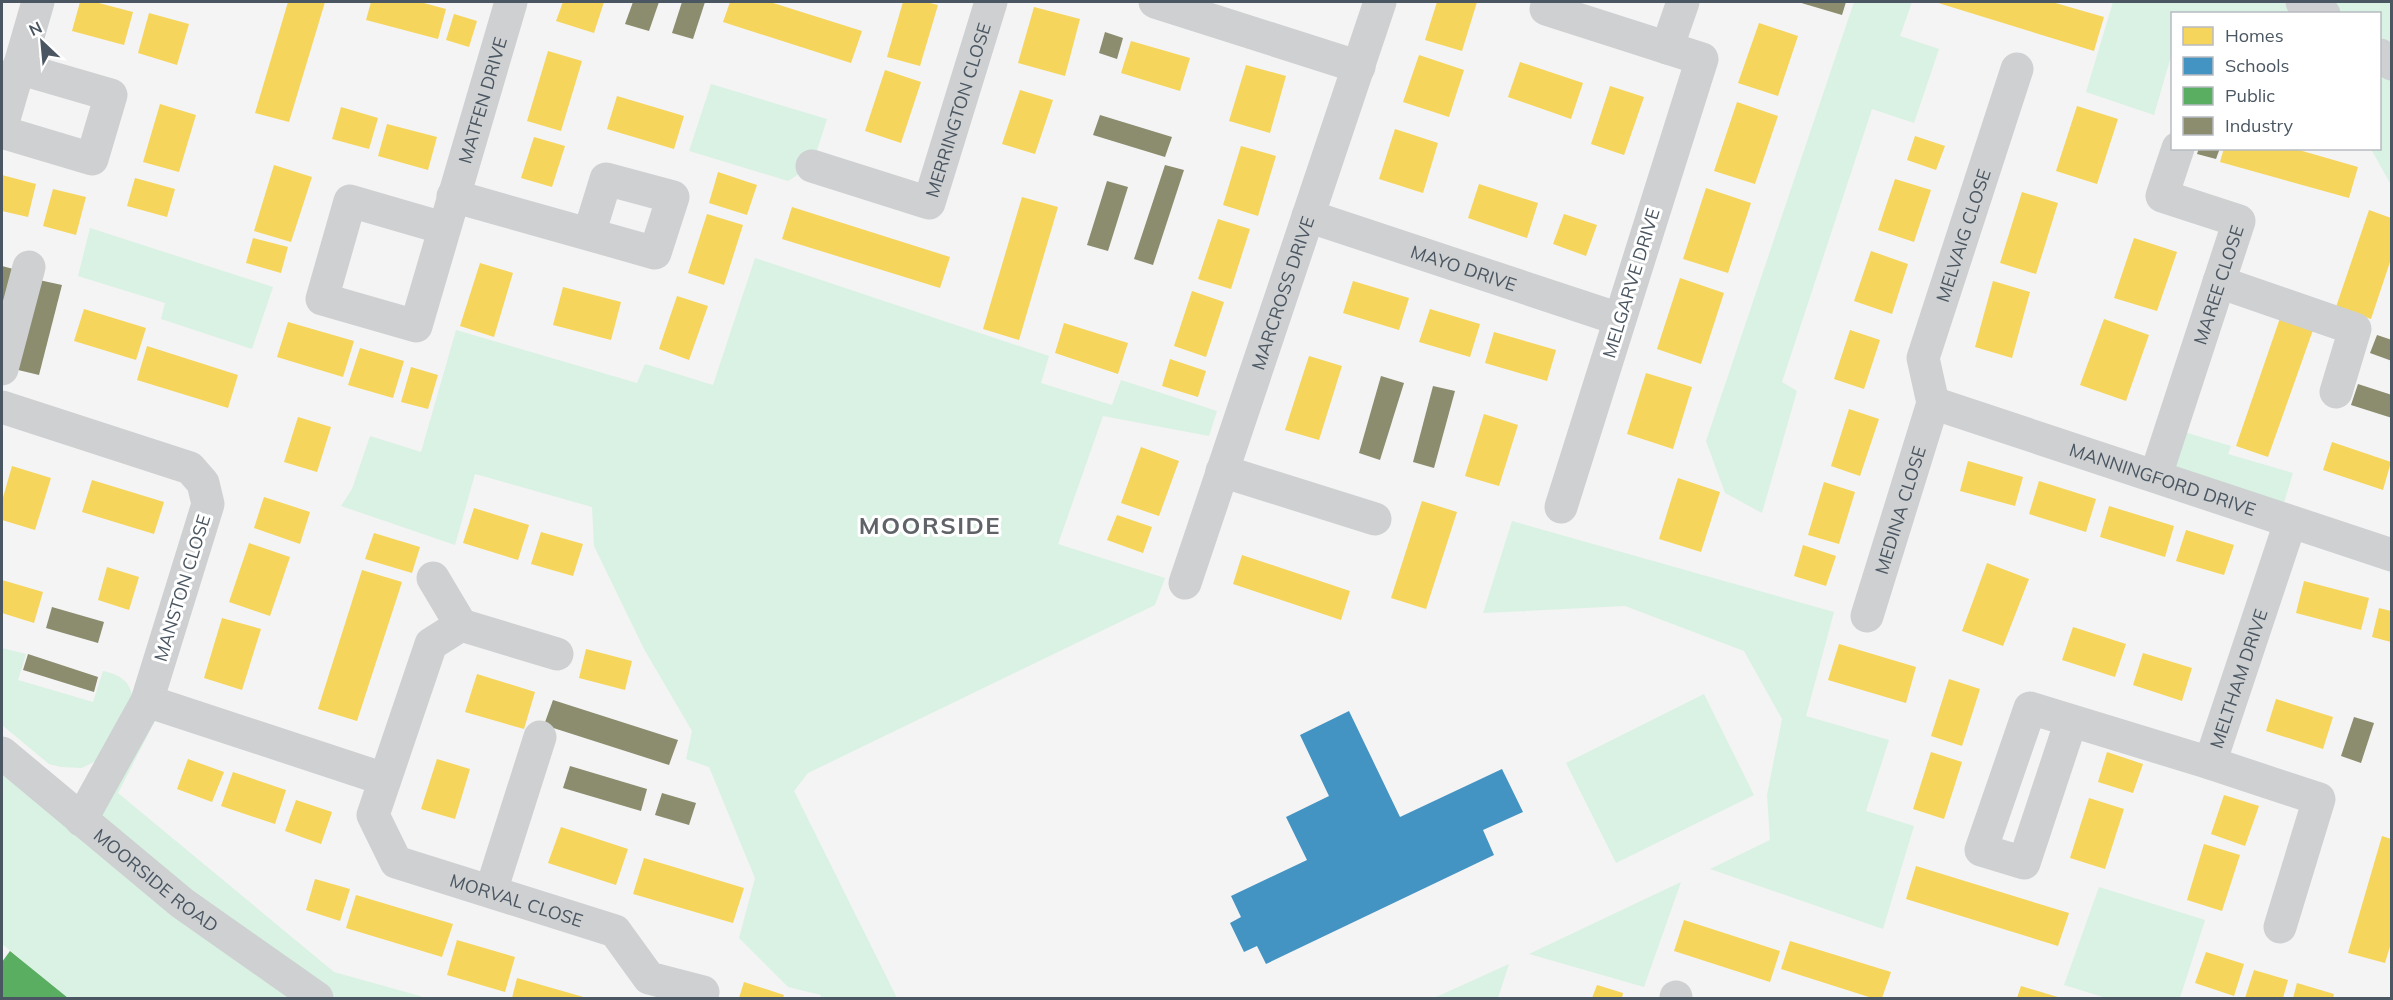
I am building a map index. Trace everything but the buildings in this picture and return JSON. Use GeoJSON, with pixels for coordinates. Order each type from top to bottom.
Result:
{"type":"FeatureCollection","features":[{"type":"Feature","properties":{"kind":"street"},"geometry":{"type":"LineString","coordinates":[[2,126],[38,2]]}},
{"type":"Feature","properties":{"kind":"street","name":"MATFEN DRIVE"},"geometry":{"type":"LineString","coordinates":[[443,228],[511,2]]}},
{"type":"Feature","properties":{"kind":"street","name":"MERRINGTON CLOSE"},"geometry":{"type":"LineString","coordinates":[[812,166],[929,203],[991,2]]}},
{"type":"Feature","properties":{"kind":"street"},"geometry":{"type":"LineString","coordinates":[[1155,2],[1359,67]]}},
{"type":"Feature","properties":{"kind":"street","name":"MARCROSS DRIVE"},"geometry":{"type":"LineString","coordinates":[[1185,583],[1380,2]]}},
{"type":"Feature","properties":{"kind":"street"},"geometry":{"type":"LineString","coordinates":[[1546,9],[1667,48],[1683,2]]}},
{"type":"Feature","properties":{"kind":"street"},"geometry":{"type":"LineString","coordinates":[[2302,2],[2320,12]]}},
{"type":"Feature","properties":{"kind":"street","name":"MELGARVE DRIVE"},"geometry":{"type":"LineString","coordinates":[[1561,507],[1702,59],[1667,48]]}},
{"type":"Feature","properties":{"kind":"street"},"geometry":{"type":"LineString","coordinates":[[2,132],[92,159],[111,95],[18,68]]}},
{"type":"Feature","properties":{"kind":"street","name":"MELVAIG CLOSE"},"geometry":{"type":"LineString","coordinates":[[1933,403],[1923,358],[2017,69]]}},
{"type":"Feature","properties":{"kind":"street","name":"MAREE CLOSE"},"geometry":{"type":"LineString","coordinates":[[2156,475],[2239,221],[2162,196],[2177,150]]}},
{"type":"Feature","properties":{"kind":"street"},"geometry":{"type":"LineString","coordinates":[[453,196],[589,234]]}},
{"type":"Feature","properties":{"kind":"street","name":"MAYO DRIVE"},"geometry":{"type":"LineString","coordinates":[[1308,216],[1619,319]]}},
{"type":"Feature","properties":{"kind":"street"},"geometry":{"type":"LineString","coordinates":[[2,369],[29,267]]}},
{"type":"Feature","properties":{"kind":"street"},"geometry":{"type":"LineString","coordinates":[[2219,282],[2355,329],[2336,392]]}},
{"type":"Feature","properties":{"kind":"street","name":"MANNINGFORD DRIVE"},"geometry":{"type":"LineString","coordinates":[[1933,403],[2156,475],[2290,523],[2391,555]]}},
{"type":"Feature","properties":{"kind":"street","name":"MEDINA CLOSE"},"geometry":{"type":"LineString","coordinates":[[1867,616],[1933,403]]}},
{"type":"Feature","properties":{"kind":"street","name":"MANSTON CLOSE"},"geometry":{"type":"LineString","coordinates":[[2,407],[190,468],[203,483],[208,504],[147,701],[81,820]]}},
{"type":"Feature","properties":{"kind":"street"},"geometry":{"type":"LineString","coordinates":[[1222,471],[1375,519]]}},
{"type":"Feature","properties":{"kind":"street","name":"MELTHAM DRIVE"},"geometry":{"type":"LineString","coordinates":[[2072,721],[2210,764],[2290,523]]}},
{"type":"Feature","properties":{"kind":"street"},"geometry":{"type":"LineString","coordinates":[[433,578],[461,625],[557,654]]}},
{"type":"Feature","properties":{"kind":"street","name":"MORVAL CLOSE"},"geometry":{"type":"LineString","coordinates":[[461,625],[431,644],[373,815],[396,862],[615,931],[649,978],[703,992]]}},
{"type":"Feature","properties":{"kind":"street"},"geometry":{"type":"LineString","coordinates":[[147,701],[384,779]]}},
{"type":"Feature","properties":{"kind":"street"},"geometry":{"type":"LineString","coordinates":[[490,891],[540,737]]}},
{"type":"Feature","properties":{"kind":"street","name":"MOORSIDE ROAD"},"geometry":{"type":"LineString","coordinates":[[2,753],[182,903],[317,999]]}},
{"type":"Feature","properties":{"kind":"street"},"geometry":{"type":"LineString","coordinates":[[2210,764],[2319,799],[2280,927]]}},
{"type":"Feature","properties":{"kind":"green space"},"geometry":{"type":"Polygon","coordinates":[[[1854,2],[1912,2],[1900,36],[1939,49],[1914,123],[1872,109],[1782,382],[1797,391],[1762,513],[1725,493],[1706,441],[1854,2]]]}},
{"type":"Feature","properties":{"kind":"green space"},"geometry":{"type":"Polygon","coordinates":[[[2113,2],[2391,2],[2391,185],[2372,150],[2381,150],[2381,12],[2171,12],[2171,56],[2154,115],[2086,92],[2113,2]]]}},
{"type":"Feature","properties":{"kind":"green space"},"geometry":{"type":"Polygon","coordinates":[[[711,84],[827,119],[812,166],[788,181],[689,151],[711,84]]]}},
{"type":"Feature","properties":{"kind":"green space"},"geometry":{"type":"Polygon","coordinates":[[[90,228],[273,287],[252,349],[161,319],[165,303],[78,276],[90,228]]]}},
{"type":"Feature","properties":{"kind":"green space"},"geometry":{"type":"Polygon","coordinates":[[[755,258],[1049,356],[1041,383],[1112,405],[1121,380],[1217,411],[1209,436],[1103,416],[1058,544],[1165,578],[1155,605],[808,773],[794,791],[897,998],[820,998],[821,995],[788,987],[739,938],[755,878],[709,767],[686,759],[692,731],[644,649],[594,546],[592,507],[475,474],[455,545],[341,506],[352,489],[370,436],[421,452],[456,330],[637,383],[645,364],[713,385],[755,258]]]}},
{"type":"Feature","properties":{"kind":"green space"},"geometry":{"type":"Polygon","coordinates":[[[2171,428],[2231,446],[2228,454],[2293,473],[2279,519],[2156,475],[2171,428]]]}},
{"type":"Feature","properties":{"kind":"green space"},"geometry":{"type":"Polygon","coordinates":[[[1512,521],[1834,612],[1806,716],[1889,740],[1866,811],[1914,826],[1883,929],[1710,869],[1770,840],[1767,795],[1782,719],[1744,651],[1625,606],[1483,613],[1512,521]]]}},
{"type":"Feature","properties":{"kind":"green space"},"geometry":{"type":"Polygon","coordinates":[[[2,648],[26,654],[18,680],[93,702],[103,671],[125,681],[131,690],[133,702],[102,758],[82,768],[49,764],[2,725],[2,648]]]}},
{"type":"Feature","properties":{"kind":"green space"},"geometry":{"type":"Polygon","coordinates":[[[1704,694],[1754,795],[1616,863],[1566,763],[1704,694]]]}},
{"type":"Feature","properties":{"kind":"green space"},"geometry":{"type":"Polygon","coordinates":[[[157,717],[118,793],[334,972],[427,998],[68,998],[2,944],[2,753],[81,820],[157,717]]]}},
{"type":"Feature","properties":{"kind":"green space"},"geometry":{"type":"Polygon","coordinates":[[[1681,882],[1644,987],[1529,954],[1681,882]]]}},
{"type":"Feature","properties":{"kind":"green space"},"geometry":{"type":"Polygon","coordinates":[[[2099,887],[2205,920],[2180,998],[2106,998],[2064,985],[2099,887]]]}},
{"type":"Feature","properties":{"kind":"green space"},"geometry":{"type":"Polygon","coordinates":[[[1509,964],[1498,998],[1434,998],[1509,964]]]}},
{"type":"Feature","properties":{"kind":"district","name":"MOORSIDE"},"geometry":{"type":"Point","coordinates":[930,525]}}]}
